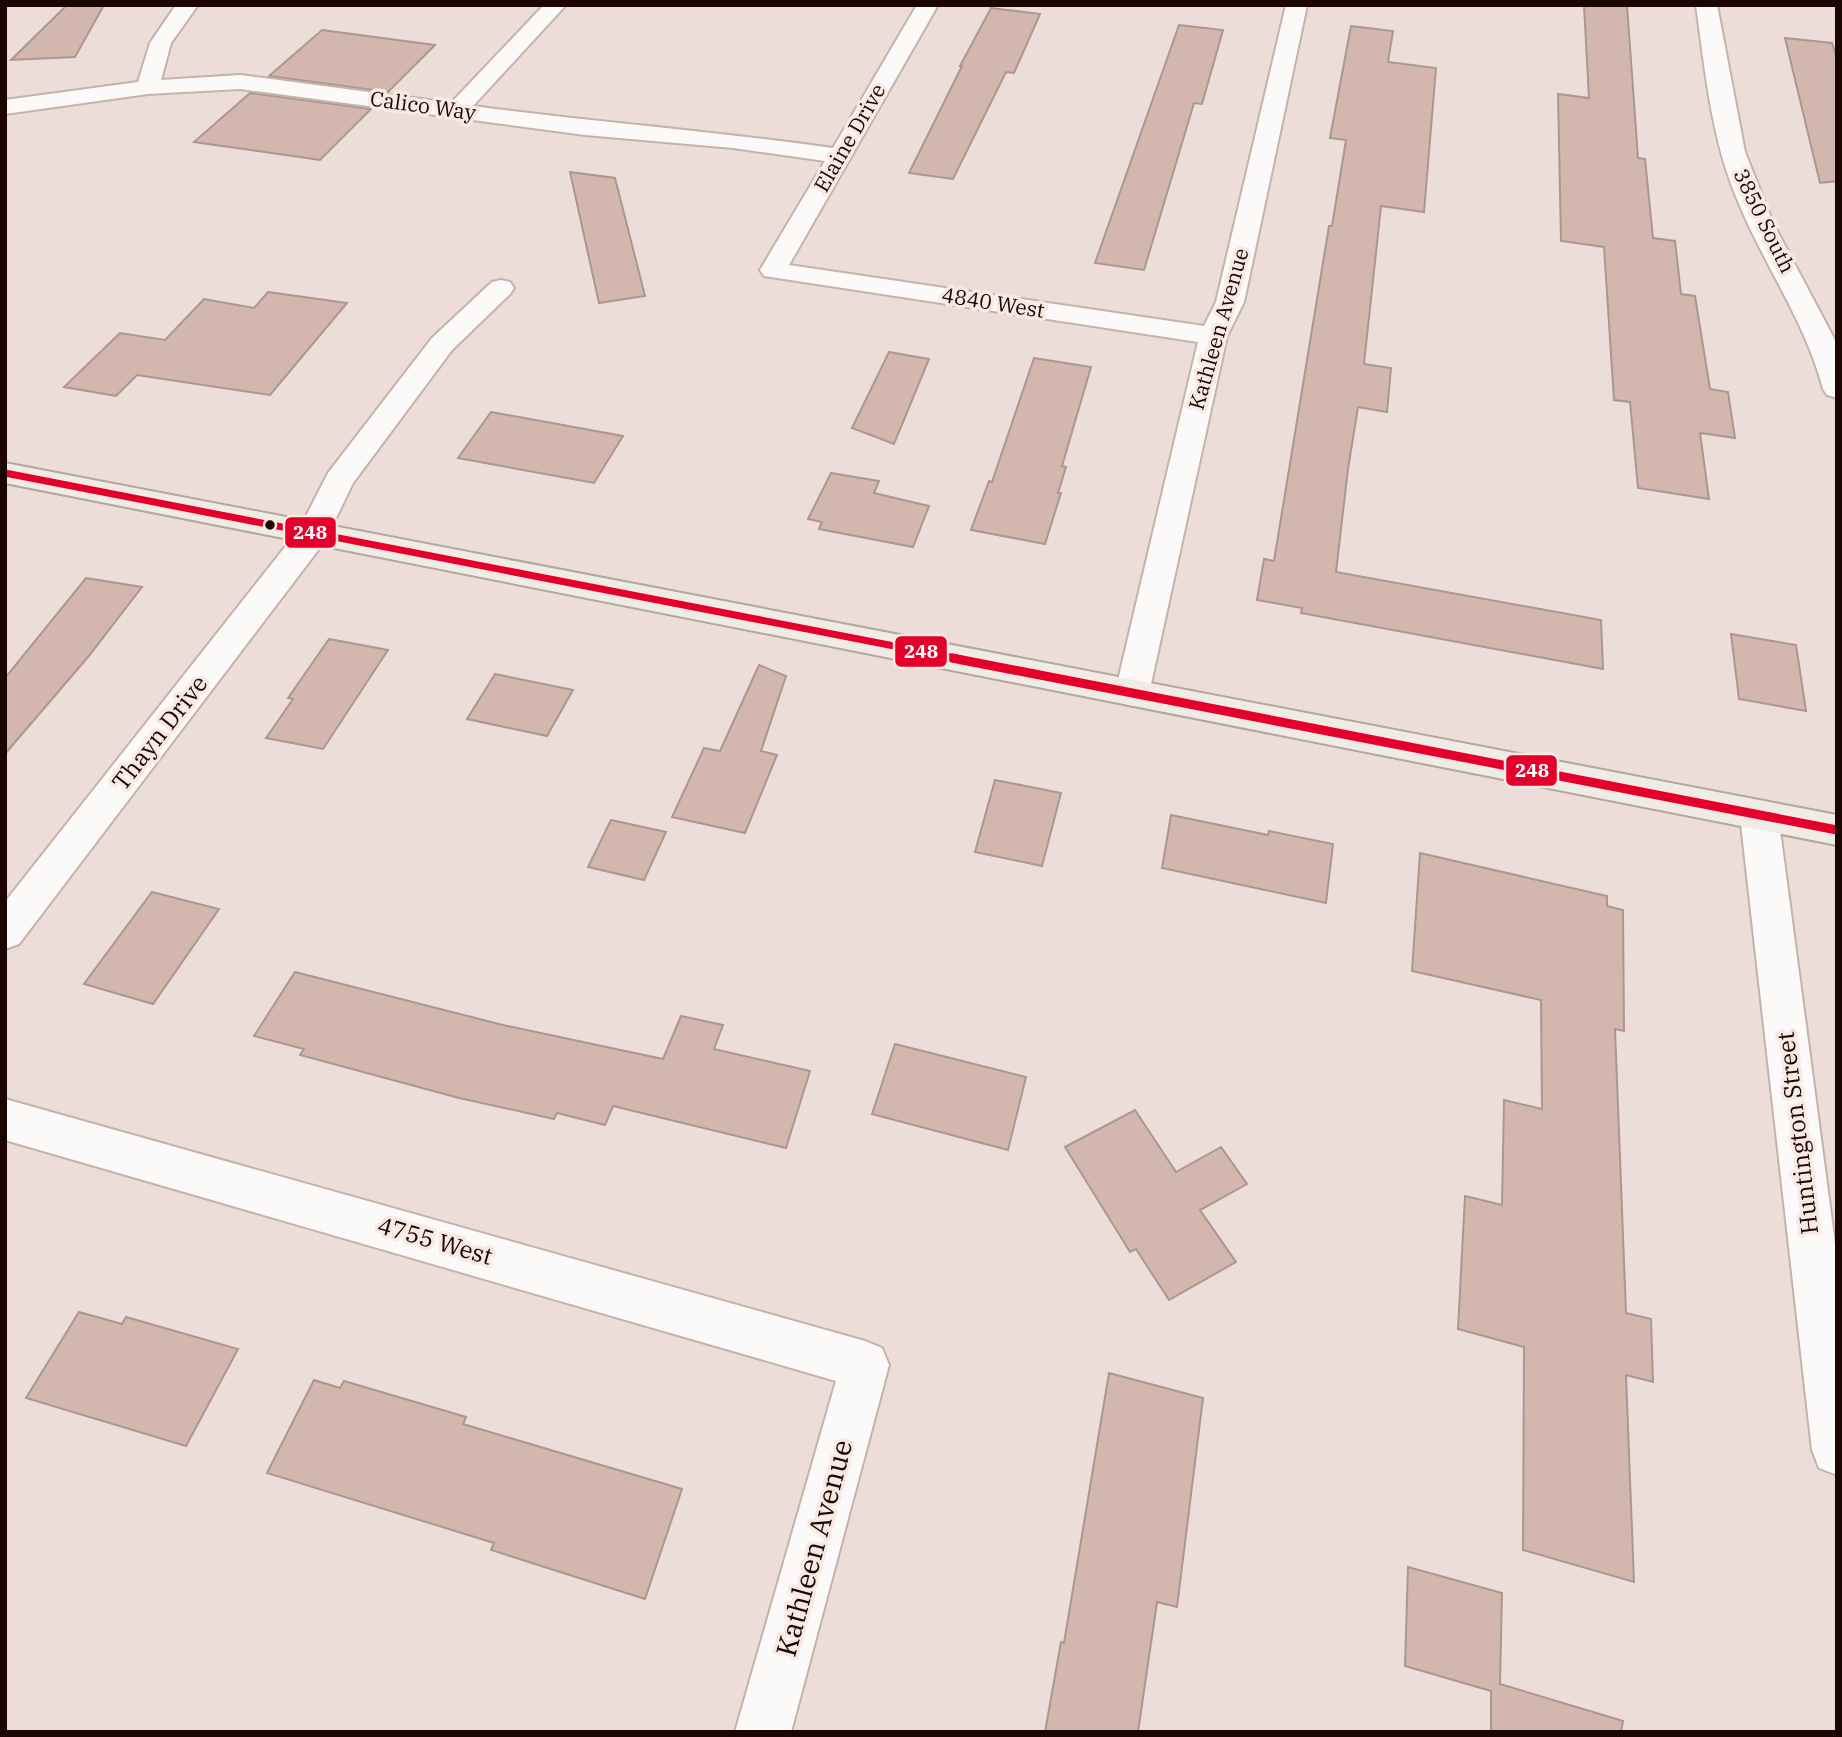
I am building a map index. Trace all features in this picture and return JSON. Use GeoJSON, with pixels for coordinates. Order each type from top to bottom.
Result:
{"type":"FeatureCollection","features":[{"type":"Feature","properties":{"kind":"main road"},"geometry":{"type":"LineString","coordinates":[[5,473],[1837,830]]}},
{"type":"Feature","properties":{"kind":"street"},"geometry":{"type":"LineString","coordinates":[[148,87],[151,65],[161,39],[167,27],[188,5]]}},
{"type":"Feature","properties":{"kind":"street"},"geometry":{"type":"LineString","coordinates":[[456,110],[556,5]]}},
{"type":"Feature","properties":{"kind":"street","name":"Elaine Drive"},"geometry":{"type":"LineString","coordinates":[[773,270],[928,5]]}},
{"type":"Feature","properties":{"kind":"street","name":"Kathleen Avenue"},"geometry":{"type":"LineString","coordinates":[[1132,693],[1213,336],[1230,302],[1297,5]]}},
{"type":"Feature","properties":{"kind":"street","name":"3850 South"},"geometry":{"type":"LineString","coordinates":[[1706,5],[1728,131],[1740,177],[1750,203],[1811,317],[1837,389]]}},
{"type":"Feature","properties":{"kind":"street","name":"Calico Way"},"geometry":{"type":"LineString","coordinates":[[5,107],[148,87],[223,82],[256,83],[585,128],[733,141],[840,156]]}},
{"type":"Feature","properties":{"kind":"street","name":"4840 West"},"geometry":{"type":"LineString","coordinates":[[773,270],[1213,336]]}},
{"type":"Feature","properties":{"kind":"street","name":"Thayn Drive"},"geometry":{"type":"LineString","coordinates":[[5,932],[314,533],[339,480],[442,344],[501,288]]}},
{"type":"Feature","properties":{"kind":"street","name":"Huntington Street"},"geometry":{"type":"LineString","coordinates":[[1759,815],[1837,1450]]}},
{"type":"Feature","properties":{"kind":"street","name":"4755 West"},"geometry":{"type":"LineString","coordinates":[[5,1119],[865,1365]]}},
{"type":"Feature","properties":{"kind":"street","name":"Kathleen Avenue"},"geometry":{"type":"LineString","coordinates":[[763,1732],[865,1365]]}},
{"type":"Feature","properties":{"kind":"building"},"geometry":{"type":"Polygon","coordinates":[[[67,5],[104,5],[75,57],[11,60],[67,5]]]}},
{"type":"Feature","properties":{"kind":"building"},"geometry":{"type":"Polygon","coordinates":[[[1584,5],[1627,5],[1638,158],[1645,159],[1653,238],[1675,241],[1681,294],[1695,296],[1710,389],[1728,392],[1735,438],[1700,433],[1709,499],[1638,488],[1630,402],[1614,400],[1604,247],[1561,241],[1558,94],[1589,98],[1584,5]]]}},
{"type":"Feature","properties":{"kind":"building"},"geometry":{"type":"Polygon","coordinates":[[[991,8],[1040,14],[1014,73],[1006,72],[953,179],[909,173],[960,66],[991,8]]]}},
{"type":"Feature","properties":{"kind":"building"},"geometry":{"type":"Polygon","coordinates":[[[1179,25],[1223,30],[1202,104],[1194,103],[1144,270],[1095,263],[1179,25]]]}},
{"type":"Feature","properties":{"kind":"building"},"geometry":{"type":"Polygon","coordinates":[[[1351,26],[1393,31],[1388,62],[1436,68],[1424,212],[1381,206],[1364,364],[1391,368],[1387,412],[1358,407],[1336,572],[1601,620],[1603,669],[1301,613],[1302,608],[1257,600],[1264,559],[1274,561],[1329,226],[1332,226],[1346,140],[1330,138],[1351,26]]]}},
{"type":"Feature","properties":{"kind":"building"},"geometry":{"type":"Polygon","coordinates":[[[322,30],[435,45],[388,92],[269,76],[322,30]]]}},
{"type":"Feature","properties":{"kind":"building"},"geometry":{"type":"Polygon","coordinates":[[[1785,38],[1832,43],[1837,59],[1837,181],[1820,183],[1785,38]]]}},
{"type":"Feature","properties":{"kind":"building"},"geometry":{"type":"Polygon","coordinates":[[[250,93],[371,109],[320,160],[194,142],[250,93]]]}},
{"type":"Feature","properties":{"kind":"building"},"geometry":{"type":"Polygon","coordinates":[[[570,172],[615,178],[645,296],[599,303],[570,172]]]}},
{"type":"Feature","properties":{"kind":"building"},"geometry":{"type":"Polygon","coordinates":[[[268,292],[347,303],[270,395],[137,375],[116,396],[64,387],[120,333],[165,340],[204,299],[254,308],[268,292]]]}},
{"type":"Feature","properties":{"kind":"building"},"geometry":{"type":"Polygon","coordinates":[[[889,352],[929,359],[894,444],[852,428],[889,352]]]}},
{"type":"Feature","properties":{"kind":"building"},"geometry":{"type":"Polygon","coordinates":[[[1034,358],[1091,367],[1062,466],[1066,467],[1058,493],[1061,493],[1045,544],[971,530],[989,481],[992,482],[1034,358]]]}},
{"type":"Feature","properties":{"kind":"building"},"geometry":{"type":"Polygon","coordinates":[[[491,412],[623,436],[594,483],[458,458],[491,412]]]}},
{"type":"Feature","properties":{"kind":"building"},"geometry":{"type":"Polygon","coordinates":[[[831,473],[879,481],[874,493],[929,506],[913,547],[819,529],[822,522],[808,519],[831,473]]]}},
{"type":"Feature","properties":{"kind":"building"},"geometry":{"type":"Polygon","coordinates":[[[86,578],[142,587],[88,657],[5,754],[5,678],[86,578]]]}},
{"type":"Feature","properties":{"kind":"building"},"geometry":{"type":"Polygon","coordinates":[[[1731,634],[1796,645],[1806,711],[1739,699],[1731,634]]]}},
{"type":"Feature","properties":{"kind":"building"},"geometry":{"type":"Polygon","coordinates":[[[329,639],[388,650],[323,749],[266,738],[293,699],[288,698],[329,639]]]}},
{"type":"Feature","properties":{"kind":"building"},"geometry":{"type":"Polygon","coordinates":[[[759,665],[786,676],[761,751],[777,755],[745,833],[672,817],[704,748],[720,751],[759,665]]]}},
{"type":"Feature","properties":{"kind":"building"},"geometry":{"type":"Polygon","coordinates":[[[495,674],[573,690],[547,736],[467,719],[495,674]]]}},
{"type":"Feature","properties":{"kind":"building"},"geometry":{"type":"Polygon","coordinates":[[[995,780],[1061,793],[1042,866],[975,852],[995,780]]]}},
{"type":"Feature","properties":{"kind":"building"},"geometry":{"type":"Polygon","coordinates":[[[1171,815],[1268,835],[1269,831],[1333,844],[1326,903],[1162,868],[1171,815]]]}},
{"type":"Feature","properties":{"kind":"building"},"geometry":{"type":"Polygon","coordinates":[[[611,820],[666,832],[644,880],[588,867],[611,820]]]}},
{"type":"Feature","properties":{"kind":"building"},"geometry":{"type":"Polygon","coordinates":[[[1420,853],[1607,896],[1607,906],[1623,910],[1624,1031],[1615,1029],[1626,1313],[1651,1319],[1653,1382],[1626,1375],[1634,1582],[1523,1550],[1524,1347],[1458,1329],[1465,1196],[1502,1205],[1504,1100],[1542,1109],[1541,1000],[1412,971],[1420,853]]]}},
{"type":"Feature","properties":{"kind":"building"},"geometry":{"type":"Polygon","coordinates":[[[152,892],[219,909],[153,1004],[84,984],[152,892]]]}},
{"type":"Feature","properties":{"kind":"building"},"geometry":{"type":"Polygon","coordinates":[[[295,972],[503,1025],[663,1059],[681,1016],[723,1025],[714,1049],[810,1071],[786,1148],[613,1106],[605,1125],[557,1113],[554,1119],[459,1098],[300,1055],[304,1049],[254,1036],[295,972]]]}},
{"type":"Feature","properties":{"kind":"building"},"geometry":{"type":"Polygon","coordinates":[[[895,1044],[1026,1077],[1008,1150],[872,1114],[895,1044]]]}},
{"type":"Feature","properties":{"kind":"building"},"geometry":{"type":"Polygon","coordinates":[[[1135,1110],[1176,1172],[1221,1147],[1247,1184],[1200,1210],[1236,1262],[1169,1300],[1136,1249],[1130,1252],[1065,1147],[1135,1110]]]}},
{"type":"Feature","properties":{"kind":"building"},"geometry":{"type":"Polygon","coordinates":[[[79,1312],[122,1324],[126,1317],[238,1349],[186,1446],[26,1398],[79,1312]]]}},
{"type":"Feature","properties":{"kind":"building"},"geometry":{"type":"Polygon","coordinates":[[[1109,1373],[1203,1398],[1177,1607],[1157,1602],[1138,1732],[1045,1732],[1061,1642],[1064,1643],[1109,1373]]]}},
{"type":"Feature","properties":{"kind":"building"},"geometry":{"type":"Polygon","coordinates":[[[314,1380],[340,1388],[344,1381],[466,1417],[463,1424],[682,1489],[645,1599],[491,1550],[494,1543],[267,1473],[314,1380]]]}},
{"type":"Feature","properties":{"kind":"building"},"geometry":{"type":"Polygon","coordinates":[[[1408,1567],[1502,1593],[1500,1684],[1623,1721],[1621,1732],[1491,1732],[1491,1691],[1405,1666],[1408,1567]]]}},
{"type":"Feature","properties":{"kind":"transit line","name":"248"},"geometry":{"type":"LineString","coordinates":[[5,473],[1837,830]]}}]}
